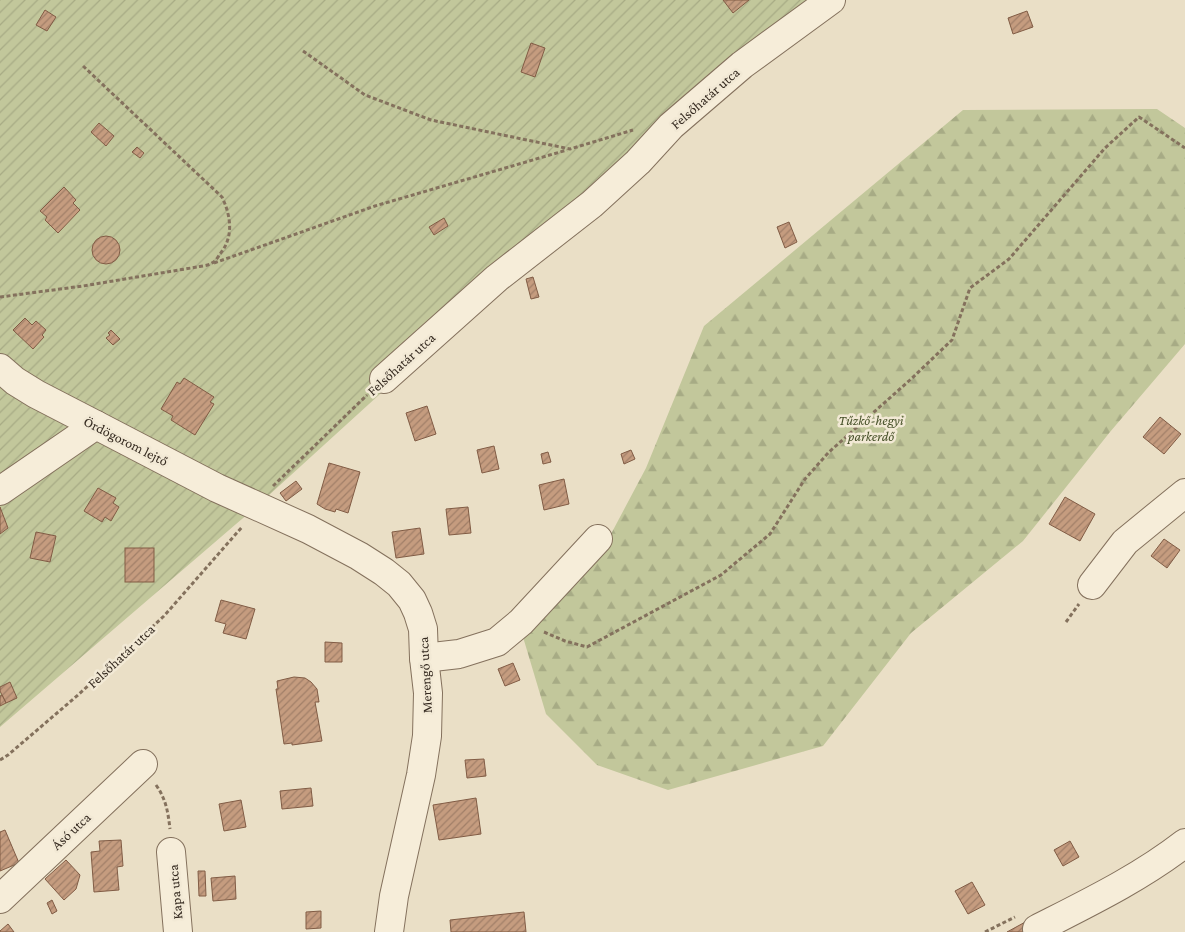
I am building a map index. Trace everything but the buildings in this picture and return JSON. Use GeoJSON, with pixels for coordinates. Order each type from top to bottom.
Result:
{"type":"FeatureCollection","features":[{"type":"Feature","properties":{"kind":"street","name":"Felsőhatár utca"},"geometry":{"type":"LineString","coordinates":[[384,379],[497,278],[592,204],[638,162],[671,126],[742,65],[831,0]]}},
{"type":"Feature","properties":{"kind":"street","name":"Ördögorom lejtő"},"geometry":{"type":"LineString","coordinates":[[0,368],[15,381],[36,394],[216,488],[258,506]]}},
{"type":"Feature","properties":{"kind":"street"},"geometry":{"type":"LineString","coordinates":[[0,491],[96,426]]}},
{"type":"Feature","properties":{"kind":"street"},"geometry":{"type":"LineString","coordinates":[[1092,585],[1125,542],[1185,493]]}},
{"type":"Feature","properties":{"kind":"street","name":"Merengő utca"},"geometry":{"type":"LineString","coordinates":[[258,506],[308,529],[359,556],[384,572],[399,584],[412,600],[418,613],[423,630],[428,693],[427,736],[421,775],[394,896],[390,932]]}},
{"type":"Feature","properties":{"kind":"street"},"geometry":{"type":"LineString","coordinates":[[424,658],[459,654],[497,642],[521,622],[598,539]]}},
{"type":"Feature","properties":{"kind":"street","name":"Ásó utca"},"geometry":{"type":"LineString","coordinates":[[0,899],[139,768]]}},
{"type":"Feature","properties":{"kind":"street"},"geometry":{"type":"LineString","coordinates":[[1037,929],[1112,890],[1181,846]]}},
{"type":"Feature","properties":{"kind":"street","name":"Kapa utca"},"geometry":{"type":"LineString","coordinates":[[171,852],[178,932]]}},
{"type":"Feature","properties":{"kind":"path"},"geometry":{"type":"LineString","coordinates":[[303,51],[365,95],[431,120],[570,149]]}},
{"type":"Feature","properties":{"kind":"path"},"geometry":{"type":"LineString","coordinates":[[82,65],[222,198],[228,209],[229,236],[225,248],[213,263]]}},
{"type":"Feature","properties":{"kind":"path"},"geometry":{"type":"LineString","coordinates":[[521,622],[565,641],[587,647],[722,575],[770,534],[804,479],[829,452],[952,340],[970,288],[1009,259],[1105,148],[1139,117],[1185,148]]}},
{"type":"Feature","properties":{"kind":"path"},"geometry":{"type":"LineString","coordinates":[[0,296],[83,286],[196,268],[376,206],[641,128]]}},
{"type":"Feature","properties":{"kind":"path","name":"Felsőhatár utca"},"geometry":{"type":"LineString","coordinates":[[0,760],[78,695],[164,616],[258,506],[274,484],[384,379]]}},
{"type":"Feature","properties":{"kind":"path"},"geometry":{"type":"LineString","coordinates":[[139,768],[164,796],[168,815],[171,852]]}},
{"type":"Feature","properties":{"kind":"green space"},"geometry":{"type":"Polygon","coordinates":[[[0,0],[827,0],[436,343],[257,506],[0,727],[0,0]]]}},
{"type":"Feature","properties":{"kind":"green space","name":"Tűzkő-hegyi parkerdő"},"geometry":{"type":"Polygon","coordinates":[[[1157,109],[1185,128],[1185,344],[1110,432],[1023,541],[911,633],[823,746],[668,790],[597,765],[546,714],[523,637],[611,534],[646,468],[704,326],[963,110],[1157,109]]]}}]}
